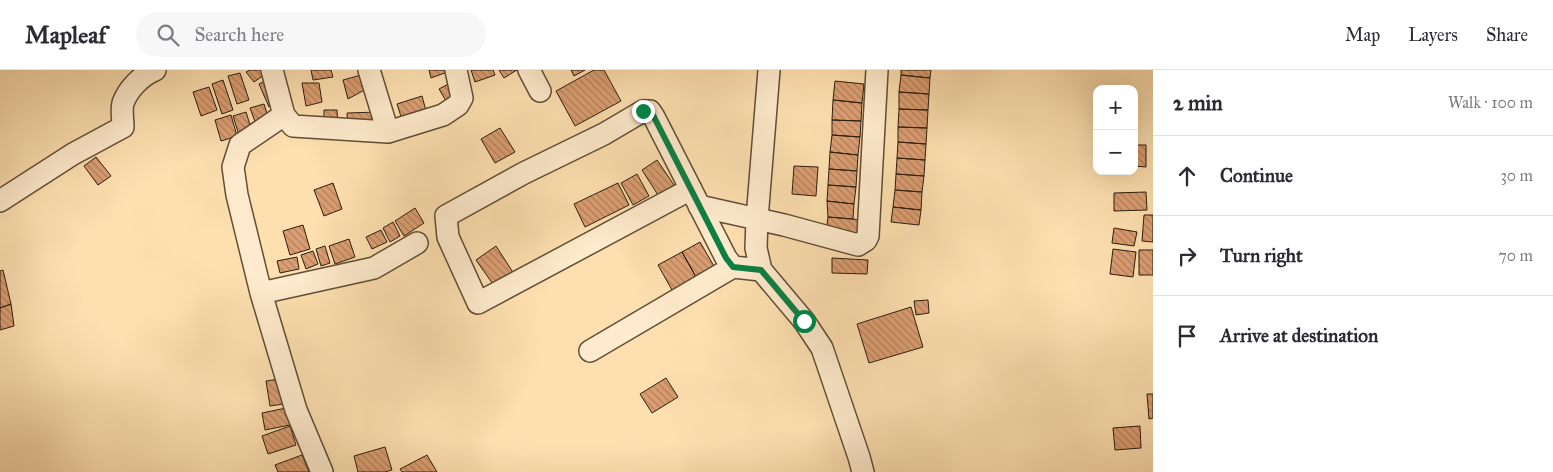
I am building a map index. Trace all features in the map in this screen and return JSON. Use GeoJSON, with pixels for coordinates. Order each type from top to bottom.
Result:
{"type":"FeatureCollection","features":[{"type":"Feature","properties":{"kind":"street"},"geometry":{"type":"LineString","coordinates":[[0,201],[73,154],[123,127],[122,104],[132,87],[150,72],[156,70]]}},
{"type":"Feature","properties":{"kind":"street"},"geometry":{"type":"LineString","coordinates":[[272,70],[284,115],[293,126],[388,132],[443,115],[458,105],[461,102],[462,94],[456,70]]}},
{"type":"Feature","properties":{"kind":"street"},"geometry":{"type":"LineString","coordinates":[[369,70],[388,132]]}},
{"type":"Feature","properties":{"kind":"street"},"geometry":{"type":"LineString","coordinates":[[529,70],[540,91]]}},
{"type":"Feature","properties":{"kind":"street"},"geometry":{"type":"LineString","coordinates":[[770,70],[757,219],[756,248],[761,270],[804,321],[822,348],[863,472]]}},
{"type":"Feature","properties":{"kind":"street"},"geometry":{"type":"LineString","coordinates":[[733,267],[726,258],[695,198],[654,117],[650,111],[643,111],[604,134],[446,216],[448,237],[478,304],[695,198],[757,219],[858,245],[866,240],[868,236],[877,70]]}},
{"type":"Feature","properties":{"kind":"street"},"geometry":{"type":"LineString","coordinates":[[284,115],[240,145],[232,167],[237,196],[261,293],[296,410],[322,472]]}},
{"type":"Feature","properties":{"kind":"street"},"geometry":{"type":"LineString","coordinates":[[261,293],[374,268],[417,243]]}},
{"type":"Feature","properties":{"kind":"street"},"geometry":{"type":"LineString","coordinates":[[590,351],[733,267],[761,270]]}},
{"type":"Feature","properties":{"kind":"building"},"geometry":{"type":"Polygon","coordinates":[[[261,70],[264,75],[254,82],[246,72],[261,70]]]}},
{"type":"Feature","properties":{"kind":"building"},"geometry":{"type":"Polygon","coordinates":[[[311,70],[331,70],[333,77],[313,80],[311,70]]]}},
{"type":"Feature","properties":{"kind":"building"},"geometry":{"type":"Polygon","coordinates":[[[429,70],[450,70],[450,71],[431,78],[429,70]]]}},
{"type":"Feature","properties":{"kind":"building"},"geometry":{"type":"Polygon","coordinates":[[[471,70],[493,70],[495,75],[475,82],[471,70]]]}},
{"type":"Feature","properties":{"kind":"building"},"geometry":{"type":"Polygon","coordinates":[[[499,70],[517,70],[504,78],[499,70]]]}},
{"type":"Feature","properties":{"kind":"building"},"geometry":{"type":"Polygon","coordinates":[[[571,70],[585,70],[574,76],[571,70]]]}},
{"type":"Feature","properties":{"kind":"building"},"geometry":{"type":"Polygon","coordinates":[[[594,70],[604,70],[621,101],[575,126],[556,91],[594,70]]]}},
{"type":"Feature","properties":{"kind":"building"},"geometry":{"type":"Polygon","coordinates":[[[901,70],[931,70],[930,78],[901,75],[901,70]]]}},
{"type":"Feature","properties":{"kind":"building"},"geometry":{"type":"Polygon","coordinates":[[[240,73],[249,100],[237,104],[228,76],[240,73]]]}},
{"type":"Feature","properties":{"kind":"building"},"geometry":{"type":"Polygon","coordinates":[[[361,75],[368,88],[348,99],[343,80],[361,75]]]}},
{"type":"Feature","properties":{"kind":"building"},"geometry":{"type":"Polygon","coordinates":[[[901,75],[930,78],[929,94],[899,92],[901,75]]]}},
{"type":"Feature","properties":{"kind":"building"},"geometry":{"type":"Polygon","coordinates":[[[269,79],[274,100],[269,107],[259,84],[269,79]]]}},
{"type":"Feature","properties":{"kind":"building"},"geometry":{"type":"Polygon","coordinates":[[[223,80],[233,110],[222,114],[212,84],[223,80]]]}},
{"type":"Feature","properties":{"kind":"building"},"geometry":{"type":"Polygon","coordinates":[[[835,81],[864,84],[862,103],[833,100],[835,81]]]}},
{"type":"Feature","properties":{"kind":"building"},"geometry":{"type":"Polygon","coordinates":[[[452,82],[456,100],[449,106],[439,89],[452,82]]]}},
{"type":"Feature","properties":{"kind":"building"},"geometry":{"type":"Polygon","coordinates":[[[302,83],[319,83],[322,102],[306,106],[302,83]]]}},
{"type":"Feature","properties":{"kind":"building"},"geometry":{"type":"Polygon","coordinates":[[[209,87],[217,110],[201,116],[193,92],[209,87]]]}},
{"type":"Feature","properties":{"kind":"building"},"geometry":{"type":"Polygon","coordinates":[[[899,92],[929,94],[928,110],[899,109],[899,92]]]}},
{"type":"Feature","properties":{"kind":"building"},"geometry":{"type":"Polygon","coordinates":[[[422,96],[428,118],[404,126],[397,104],[422,96]]]}},
{"type":"Feature","properties":{"kind":"building"},"geometry":{"type":"Polygon","coordinates":[[[833,100],[862,103],[861,121],[832,120],[833,100]]]}},
{"type":"Feature","properties":{"kind":"building"},"geometry":{"type":"Polygon","coordinates":[[[264,104],[270,123],[257,127],[250,108],[264,104]]]}},
{"type":"Feature","properties":{"kind":"building"},"geometry":{"type":"Polygon","coordinates":[[[899,109],[928,110],[927,128],[898,127],[899,109]]]}},
{"type":"Feature","properties":{"kind":"building"},"geometry":{"type":"Polygon","coordinates":[[[324,110],[337,110],[338,127],[324,127],[324,110]]]}},
{"type":"Feature","properties":{"kind":"building"},"geometry":{"type":"Polygon","coordinates":[[[246,112],[252,131],[239,135],[233,116],[246,112]]]}},
{"type":"Feature","properties":{"kind":"building"},"geometry":{"type":"Polygon","coordinates":[[[378,112],[378,129],[348,130],[347,113],[378,112]]]}},
{"type":"Feature","properties":{"kind":"building"},"geometry":{"type":"Polygon","coordinates":[[[231,115],[237,136],[221,141],[215,120],[231,115]]]}},
{"type":"Feature","properties":{"kind":"building"},"geometry":{"type":"Polygon","coordinates":[[[832,120],[861,121],[860,137],[832,135],[832,120]]]}},
{"type":"Feature","properties":{"kind":"building"},"geometry":{"type":"Polygon","coordinates":[[[898,127],[927,128],[926,144],[898,142],[898,127]]]}},
{"type":"Feature","properties":{"kind":"building"},"geometry":{"type":"Polygon","coordinates":[[[500,128],[515,152],[495,163],[481,139],[500,128]]]}},
{"type":"Feature","properties":{"kind":"building"},"geometry":{"type":"Polygon","coordinates":[[[832,135],[860,137],[858,155],[830,152],[832,135]]]}},
{"type":"Feature","properties":{"kind":"building"},"geometry":{"type":"Polygon","coordinates":[[[898,142],[926,144],[925,160],[897,158],[898,142]]]}},
{"type":"Feature","properties":{"kind":"building"},"geometry":{"type":"Polygon","coordinates":[[[1138,145],[1146,145],[1146,167],[1138,166],[1138,145]]]}},
{"type":"Feature","properties":{"kind":"building"},"geometry":{"type":"Polygon","coordinates":[[[830,152],[858,155],[857,171],[829,169],[830,152]]]}},
{"type":"Feature","properties":{"kind":"building"},"geometry":{"type":"Polygon","coordinates":[[[96,157],[111,176],[98,185],[84,166],[96,157]]]}},
{"type":"Feature","properties":{"kind":"building"},"geometry":{"type":"Polygon","coordinates":[[[897,158],[925,160],[924,176],[896,174],[897,158]]]}},
{"type":"Feature","properties":{"kind":"building"},"geometry":{"type":"Polygon","coordinates":[[[657,160],[674,185],[658,195],[642,170],[657,160]]]}},
{"type":"Feature","properties":{"kind":"building"},"geometry":{"type":"Polygon","coordinates":[[[794,166],[818,167],[816,196],[792,194],[794,166]]]}},
{"type":"Feature","properties":{"kind":"building"},"geometry":{"type":"Polygon","coordinates":[[[829,169],[857,171],[856,187],[828,185],[829,169]]]}},
{"type":"Feature","properties":{"kind":"building"},"geometry":{"type":"Polygon","coordinates":[[[637,174],[649,196],[633,205],[621,183],[637,174]]]}},
{"type":"Feature","properties":{"kind":"building"},"geometry":{"type":"Polygon","coordinates":[[[896,174],[924,176],[922,192],[895,190],[896,174]]]}},
{"type":"Feature","properties":{"kind":"building"},"geometry":{"type":"Polygon","coordinates":[[[333,183],[342,209],[324,216],[314,190],[333,183]]]}},
{"type":"Feature","properties":{"kind":"building"},"geometry":{"type":"Polygon","coordinates":[[[618,183],[629,205],[585,227],[574,204],[618,183]]]}},
{"type":"Feature","properties":{"kind":"building"},"geometry":{"type":"Polygon","coordinates":[[[828,185],[856,187],[854,204],[827,201],[828,185]]]}},
{"type":"Feature","properties":{"kind":"building"},"geometry":{"type":"Polygon","coordinates":[[[895,190],[922,192],[921,210],[893,207],[895,190]]]}},
{"type":"Feature","properties":{"kind":"building"},"geometry":{"type":"Polygon","coordinates":[[[1146,192],[1147,210],[1114,211],[1114,193],[1146,192]]]}},
{"type":"Feature","properties":{"kind":"building"},"geometry":{"type":"Polygon","coordinates":[[[827,201],[854,204],[853,219],[828,217],[827,201]]]}},
{"type":"Feature","properties":{"kind":"building"},"geometry":{"type":"Polygon","coordinates":[[[893,207],[921,210],[919,225],[891,222],[893,207]]]}},
{"type":"Feature","properties":{"kind":"building"},"geometry":{"type":"Polygon","coordinates":[[[415,208],[424,223],[404,236],[395,221],[415,208]]]}},
{"type":"Feature","properties":{"kind":"building"},"geometry":{"type":"Polygon","coordinates":[[[1144,215],[1153,215],[1153,242],[1142,241],[1144,215]]]}},
{"type":"Feature","properties":{"kind":"building"},"geometry":{"type":"Polygon","coordinates":[[[828,217],[864,220],[862,235],[826,232],[828,217]]]}},
{"type":"Feature","properties":{"kind":"building"},"geometry":{"type":"Polygon","coordinates":[[[393,222],[400,236],[390,242],[383,228],[393,222]]]}},
{"type":"Feature","properties":{"kind":"building"},"geometry":{"type":"Polygon","coordinates":[[[303,225],[310,249],[290,255],[283,231],[303,225]]]}},
{"type":"Feature","properties":{"kind":"building"},"geometry":{"type":"Polygon","coordinates":[[[1114,228],[1137,232],[1134,246],[1112,243],[1114,228]]]}},
{"type":"Feature","properties":{"kind":"building"},"geometry":{"type":"Polygon","coordinates":[[[381,230],[387,242],[372,249],[366,237],[381,230]]]}},
{"type":"Feature","properties":{"kind":"building"},"geometry":{"type":"Polygon","coordinates":[[[349,239],[355,257],[335,264],[329,246],[349,239]]]}},
{"type":"Feature","properties":{"kind":"building"},"geometry":{"type":"Polygon","coordinates":[[[700,242],[715,268],[696,277],[682,252],[700,242]]]}},
{"type":"Feature","properties":{"kind":"building"},"geometry":{"type":"Polygon","coordinates":[[[325,246],[330,263],[321,266],[316,249],[325,246]]]}},
{"type":"Feature","properties":{"kind":"building"},"geometry":{"type":"Polygon","coordinates":[[[496,246],[514,274],[495,287],[476,260],[496,246]]]}},
{"type":"Feature","properties":{"kind":"building"},"geometry":{"type":"Polygon","coordinates":[[[1113,249],[1136,252],[1133,277],[1110,274],[1113,249]]]}},
{"type":"Feature","properties":{"kind":"building"},"geometry":{"type":"Polygon","coordinates":[[[1139,250],[1153,250],[1153,275],[1139,275],[1139,250]]]}},
{"type":"Feature","properties":{"kind":"building"},"geometry":{"type":"Polygon","coordinates":[[[313,251],[318,264],[306,269],[301,255],[313,251]]]}},
{"type":"Feature","properties":{"kind":"building"},"geometry":{"type":"Polygon","coordinates":[[[682,252],[696,277],[672,290],[658,265],[682,252]]]}},
{"type":"Feature","properties":{"kind":"building"},"geometry":{"type":"Polygon","coordinates":[[[297,257],[299,269],[280,273],[277,261],[297,257]]]}},
{"type":"Feature","properties":{"kind":"building"},"geometry":{"type":"Polygon","coordinates":[[[832,258],[868,260],[867,274],[832,273],[832,258]]]}},
{"type":"Feature","properties":{"kind":"building"},"geometry":{"type":"Polygon","coordinates":[[[3,270],[11,304],[0,308],[0,271],[3,270]]]}},
{"type":"Feature","properties":{"kind":"building"},"geometry":{"type":"Polygon","coordinates":[[[928,300],[929,313],[916,315],[914,301],[928,300]]]}},
{"type":"Feature","properties":{"kind":"building"},"geometry":{"type":"Polygon","coordinates":[[[11,304],[14,326],[0,330],[0,308],[11,304]]]}},
{"type":"Feature","properties":{"kind":"building"},"geometry":{"type":"Polygon","coordinates":[[[911,307],[923,347],[869,363],[857,324],[911,307]]]}},
{"type":"Feature","properties":{"kind":"building"},"geometry":{"type":"Polygon","coordinates":[[[285,378],[290,403],[270,406],[266,381],[285,378]]]}},
{"type":"Feature","properties":{"kind":"building"},"geometry":{"type":"Polygon","coordinates":[[[666,378],[678,397],[652,413],[640,394],[666,378]]]}},
{"type":"Feature","properties":{"kind":"building"},"geometry":{"type":"Polygon","coordinates":[[[1147,394],[1153,394],[1153,418],[1149,419],[1147,394]]]}},
{"type":"Feature","properties":{"kind":"building"},"geometry":{"type":"Polygon","coordinates":[[[291,407],[295,424],[265,430],[262,413],[291,407]]]}},
{"type":"Feature","properties":{"kind":"building"},"geometry":{"type":"Polygon","coordinates":[[[290,426],[296,445],[268,454],[262,436],[290,426]]]}},
{"type":"Feature","properties":{"kind":"building"},"geometry":{"type":"Polygon","coordinates":[[[1140,426],[1141,448],[1115,450],[1113,428],[1140,426]]]}},
{"type":"Feature","properties":{"kind":"building"},"geometry":{"type":"Polygon","coordinates":[[[385,447],[392,470],[385,472],[358,472],[354,456],[385,447]]]}},
{"type":"Feature","properties":{"kind":"building"},"geometry":{"type":"Polygon","coordinates":[[[302,455],[309,472],[278,472],[275,465],[302,455]]]}},
{"type":"Feature","properties":{"kind":"building"},"geometry":{"type":"Polygon","coordinates":[[[427,455],[437,472],[402,472],[400,469],[427,455]]]}},
{"type":"Feature","properties":{"kind":"route"},"geometry":{"type":"LineString","coordinates":[[643,111],[650,111],[654,117],[726,258],[733,267],[761,270],[804,321]]}}]}
